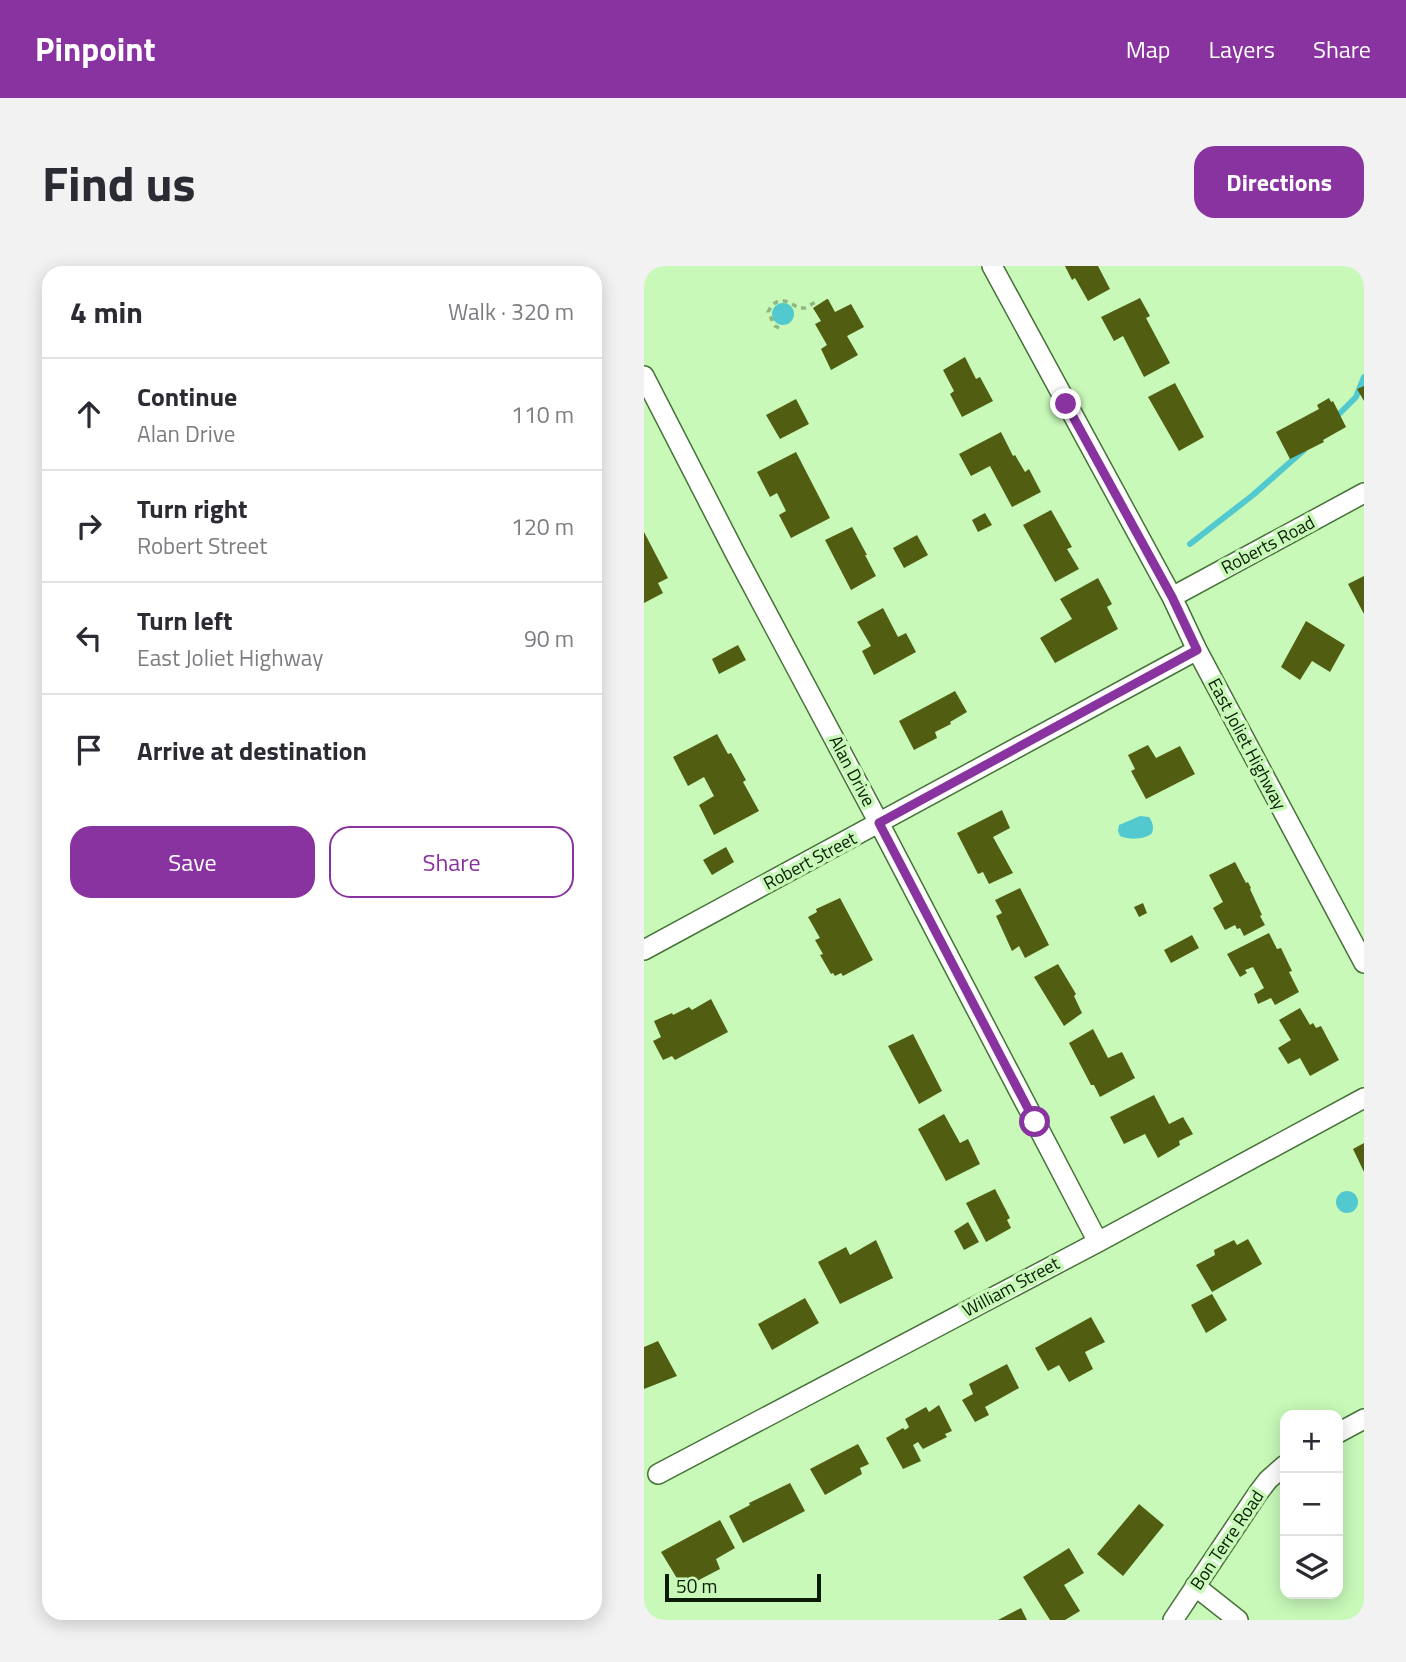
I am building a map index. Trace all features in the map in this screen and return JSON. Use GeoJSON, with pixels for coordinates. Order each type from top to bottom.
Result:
{"type":"FeatureCollection","features":[{"type":"Feature","properties":{"kind":"street","name":"East Joliet Highway"},"geometry":{"type":"LineString","coordinates":[[992,266],[1361,950]]}},
{"type":"Feature","properties":{"kind":"street","name":"Alan Drive"},"geometry":{"type":"LineString","coordinates":[[644,376],[1098,1242]]}},
{"type":"Feature","properties":{"kind":"street","name":"Roberts Road"},"geometry":{"type":"LineString","coordinates":[[1172,597],[1364,493]]}},
{"type":"Feature","properties":{"kind":"street","name":"Robert Street"},"geometry":{"type":"LineString","coordinates":[[644,950],[1197,650]]}},
{"type":"Feature","properties":{"kind":"street","name":"William Street"},"geometry":{"type":"LineString","coordinates":[[658,1474],[1364,1098]]}},
{"type":"Feature","properties":{"kind":"street"},"geometry":{"type":"LineString","coordinates":[[1343,1430],[1364,1419]]}},
{"type":"Feature","properties":{"kind":"street","name":"Bon Terre Road"},"geometry":{"type":"LineString","coordinates":[[1173,1620],[1258,1493],[1280,1469]]}},
{"type":"Feature","properties":{"kind":"street"},"geometry":{"type":"LineString","coordinates":[[1195,1586],[1238,1620]]}},
{"type":"Feature","properties":{"kind":"path"},"geometry":{"type":"LineString","coordinates":[[779,328],[775,326],[768,312],[775,303],[782,300],[805,309],[819,300]]}},
{"type":"Feature","properties":{"kind":"water"},"geometry":{"type":"Polygon","coordinates":[[[779,303],[787,303],[794,310],[794,318],[787,325],[779,325],[772,318],[772,310],[779,303]]]}},
{"type":"Feature","properties":{"kind":"water"},"geometry":{"type":"Polygon","coordinates":[[[1140,816],[1149,817],[1153,825],[1152,833],[1137,839],[1120,836],[1119,825],[1140,816]]]}},
{"type":"Feature","properties":{"kind":"water"},"geometry":{"type":"Polygon","coordinates":[[[1347,1191],[1355,1194],[1358,1202],[1355,1210],[1347,1213],[1339,1210],[1336,1202],[1339,1194],[1347,1191]]]}},
{"type":"Feature","properties":{"kind":"building"},"geometry":{"type":"Polygon","coordinates":[[[1065,266],[1098,266],[1110,289],[1088,301],[1065,266]]]}},
{"type":"Feature","properties":{"kind":"building"},"geometry":{"type":"Polygon","coordinates":[[[1140,298],[1150,316],[1146,318],[1170,363],[1144,377],[1123,336],[1114,341],[1101,317],[1140,298]]]}},
{"type":"Feature","properties":{"kind":"building"},"geometry":{"type":"Polygon","coordinates":[[[828,299],[835,312],[851,304],[864,327],[847,336],[858,355],[831,370],[821,349],[827,345],[815,324],[821,321],[813,308],[828,299]]]}},
{"type":"Feature","properties":{"kind":"building"},"geometry":{"type":"Polygon","coordinates":[[[965,357],[976,379],[980,377],[993,401],[962,417],[950,394],[954,391],[943,370],[965,357]]]}},
{"type":"Feature","properties":{"kind":"building"},"geometry":{"type":"Polygon","coordinates":[[[1175,383],[1204,437],[1179,451],[1148,397],[1175,383]]]}},
{"type":"Feature","properties":{"kind":"building"},"geometry":{"type":"Polygon","coordinates":[[[1364,386],[1364,401],[1357,389],[1364,386]]]}},
{"type":"Feature","properties":{"kind":"building"},"geometry":{"type":"Polygon","coordinates":[[[1329,398],[1346,427],[1323,440],[1324,442],[1290,459],[1276,432],[1319,409],[1317,405],[1329,398]]]}},
{"type":"Feature","properties":{"kind":"building"},"geometry":{"type":"Polygon","coordinates":[[[796,399],[809,424],[780,439],[766,415],[796,399]]]}},
{"type":"Feature","properties":{"kind":"building"},"geometry":{"type":"Polygon","coordinates":[[[1001,432],[1013,456],[1015,455],[1025,472],[1029,469],[1041,492],[1012,507],[990,466],[971,476],[959,454],[1001,432]]]}},
{"type":"Feature","properties":{"kind":"building"},"geometry":{"type":"Polygon","coordinates":[[[796,452],[830,518],[791,538],[779,515],[786,511],[777,493],[770,497],[757,472],[796,452]]]}},
{"type":"Feature","properties":{"kind":"building"},"geometry":{"type":"Polygon","coordinates":[[[1051,510],[1072,547],[1067,549],[1079,569],[1055,582],[1023,525],[1051,510]]]}},
{"type":"Feature","properties":{"kind":"building"},"geometry":{"type":"Polygon","coordinates":[[[985,513],[992,525],[978,532],[972,520],[985,513]]]}},
{"type":"Feature","properties":{"kind":"building"},"geometry":{"type":"Polygon","coordinates":[[[852,527],[876,576],[851,590],[825,540],[852,527]]]}},
{"type":"Feature","properties":{"kind":"building"},"geometry":{"type":"Polygon","coordinates":[[[644,532],[668,578],[658,583],[663,593],[644,603],[644,532]]]}},
{"type":"Feature","properties":{"kind":"building"},"geometry":{"type":"Polygon","coordinates":[[[917,535],[928,555],[904,568],[893,548],[917,535]]]}},
{"type":"Feature","properties":{"kind":"building"},"geometry":{"type":"Polygon","coordinates":[[[1364,576],[1364,614],[1348,584],[1364,576]]]}},
{"type":"Feature","properties":{"kind":"building"},"geometry":{"type":"Polygon","coordinates":[[[1098,578],[1112,604],[1107,607],[1118,629],[1055,663],[1040,638],[1072,619],[1060,599],[1098,578]]]}},
{"type":"Feature","properties":{"kind":"building"},"geometry":{"type":"Polygon","coordinates":[[[883,608],[898,637],[906,633],[916,652],[874,675],[862,651],[871,646],[857,622],[883,608]]]}},
{"type":"Feature","properties":{"kind":"building"},"geometry":{"type":"Polygon","coordinates":[[[1306,621],[1345,645],[1330,672],[1312,661],[1300,680],[1281,667],[1306,621]]]}},
{"type":"Feature","properties":{"kind":"building"},"geometry":{"type":"Polygon","coordinates":[[[738,645],[746,660],[719,674],[712,659],[738,645]]]}},
{"type":"Feature","properties":{"kind":"building"},"geometry":{"type":"Polygon","coordinates":[[[955,691],[967,712],[935,732],[937,738],[914,750],[899,721],[955,691]]]}},
{"type":"Feature","properties":{"kind":"building"},"geometry":{"type":"Polygon","coordinates":[[[717,734],[746,780],[743,782],[759,811],[714,835],[699,805],[714,796],[704,777],[688,786],[673,757],[717,734]]]}},
{"type":"Feature","properties":{"kind":"building"},"geometry":{"type":"Polygon","coordinates":[[[1148,745],[1156,758],[1180,746],[1195,774],[1146,799],[1131,771],[1135,769],[1128,755],[1148,745]]]}},
{"type":"Feature","properties":{"kind":"building"},"geometry":{"type":"Polygon","coordinates":[[[1002,810],[1010,828],[993,837],[1013,873],[989,884],[983,872],[978,874],[957,833],[1002,810]]]}},
{"type":"Feature","properties":{"kind":"building"},"geometry":{"type":"Polygon","coordinates":[[[726,847],[734,862],[712,875],[703,860],[726,847]]]}},
{"type":"Feature","properties":{"kind":"building"},"geometry":{"type":"Polygon","coordinates":[[[1235,862],[1251,888],[1265,925],[1244,936],[1235,925],[1225,930],[1213,908],[1223,902],[1209,875],[1235,862]]]}},
{"type":"Feature","properties":{"kind":"building"},"geometry":{"type":"Polygon","coordinates":[[[1020,888],[1049,945],[1025,958],[1019,946],[1012,951],[996,916],[1002,913],[995,900],[1020,888]]]}},
{"type":"Feature","properties":{"kind":"building"},"geometry":{"type":"Polygon","coordinates":[[[840,898],[873,960],[843,976],[841,973],[835,976],[820,955],[823,954],[815,940],[820,938],[808,917],[817,912],[816,909],[840,898]]]}},
{"type":"Feature","properties":{"kind":"building"},"geometry":{"type":"Polygon","coordinates":[[[1143,903],[1147,913],[1139,917],[1134,907],[1143,903]]]}},
{"type":"Feature","properties":{"kind":"building"},"geometry":{"type":"Polygon","coordinates":[[[1269,933],[1277,949],[1281,948],[1299,992],[1275,1005],[1271,998],[1258,1004],[1254,994],[1264,988],[1253,967],[1245,970],[1247,973],[1240,977],[1227,954],[1269,933]]]}},
{"type":"Feature","properties":{"kind":"building"},"geometry":{"type":"Polygon","coordinates":[[[1192,935],[1199,948],[1171,963],[1164,950],[1192,935]]]}},
{"type":"Feature","properties":{"kind":"building"},"geometry":{"type":"Polygon","coordinates":[[[1058,964],[1076,994],[1074,996],[1082,1013],[1064,1026],[1034,977],[1058,964]]]}},
{"type":"Feature","properties":{"kind":"building"},"geometry":{"type":"Polygon","coordinates":[[[711,999],[728,1032],[675,1060],[672,1056],[663,1060],[653,1041],[661,1037],[654,1021],[689,1007],[692,1010],[711,999]]]}},
{"type":"Feature","properties":{"kind":"building"},"geometry":{"type":"Polygon","coordinates":[[[1300,1008],[1310,1025],[1313,1023],[1316,1028],[1321,1026],[1339,1060],[1310,1076],[1300,1058],[1288,1064],[1278,1048],[1291,1040],[1279,1020],[1300,1008]]]}},
{"type":"Feature","properties":{"kind":"building"},"geometry":{"type":"Polygon","coordinates":[[[1093,1029],[1108,1058],[1122,1052],[1135,1078],[1100,1097],[1069,1043],[1093,1029]]]}},
{"type":"Feature","properties":{"kind":"building"},"geometry":{"type":"Polygon","coordinates":[[[913,1034],[942,1091],[919,1104],[888,1046],[913,1034]]]}},
{"type":"Feature","properties":{"kind":"building"},"geometry":{"type":"Polygon","coordinates":[[[1154,1095],[1169,1124],[1183,1117],[1193,1134],[1179,1141],[1180,1145],[1158,1158],[1145,1134],[1124,1144],[1110,1117],[1154,1095]]]}},
{"type":"Feature","properties":{"kind":"building"},"geometry":{"type":"Polygon","coordinates":[[[944,1114],[960,1143],[968,1139],[980,1164],[946,1181],[918,1129],[944,1114]]]}},
{"type":"Feature","properties":{"kind":"building"},"geometry":{"type":"Polygon","coordinates":[[[1364,1143],[1364,1172],[1353,1149],[1364,1143]]]}},
{"type":"Feature","properties":{"kind":"building"},"geometry":{"type":"Polygon","coordinates":[[[995,1189],[1010,1218],[1007,1220],[1011,1228],[986,1242],[966,1203],[995,1189]]]}},
{"type":"Feature","properties":{"kind":"building"},"geometry":{"type":"Polygon","coordinates":[[[968,1222],[979,1242],[964,1250],[954,1231],[968,1222]]]}},
{"type":"Feature","properties":{"kind":"building"},"geometry":{"type":"Polygon","coordinates":[[[1248,1239],[1262,1264],[1212,1292],[1196,1265],[1215,1255],[1214,1250],[1234,1240],[1237,1245],[1248,1239]]]}},
{"type":"Feature","properties":{"kind":"building"},"geometry":{"type":"Polygon","coordinates":[[[876,1240],[893,1278],[840,1304],[818,1262],[846,1247],[850,1255],[876,1240]]]}},
{"type":"Feature","properties":{"kind":"building"},"geometry":{"type":"Polygon","coordinates":[[[1212,1294],[1227,1320],[1206,1333],[1191,1305],[1212,1294]]]}},
{"type":"Feature","properties":{"kind":"building"},"geometry":{"type":"Polygon","coordinates":[[[805,1298],[819,1323],[772,1350],[758,1324],[805,1298]]]}},
{"type":"Feature","properties":{"kind":"building"},"geometry":{"type":"Polygon","coordinates":[[[1091,1317],[1105,1342],[1085,1352],[1093,1369],[1069,1382],[1059,1365],[1048,1371],[1035,1348],[1091,1317]]]}},
{"type":"Feature","properties":{"kind":"building"},"geometry":{"type":"Polygon","coordinates":[[[658,1341],[677,1376],[644,1389],[644,1347],[658,1341]]]}},
{"type":"Feature","properties":{"kind":"building"},"geometry":{"type":"Polygon","coordinates":[[[1007,1364],[1019,1388],[985,1407],[989,1415],[975,1422],[962,1400],[973,1394],[969,1384],[1007,1364]]]}},
{"type":"Feature","properties":{"kind":"building"},"geometry":{"type":"Polygon","coordinates":[[[939,1405],[952,1431],[945,1434],[947,1437],[923,1449],[918,1442],[913,1445],[921,1461],[903,1469],[886,1438],[909,1427],[905,1419],[926,1407],[929,1412],[939,1405]]]}},
{"type":"Feature","properties":{"kind":"building"},"geometry":{"type":"Polygon","coordinates":[[[858,1444],[869,1464],[860,1468],[862,1474],[825,1495],[810,1469],[858,1444]]]}},
{"type":"Feature","properties":{"kind":"building"},"geometry":{"type":"Polygon","coordinates":[[[790,1483],[805,1511],[743,1543],[729,1516],[790,1483]]]}},
{"type":"Feature","properties":{"kind":"building"},"geometry":{"type":"Polygon","coordinates":[[[1139,1504],[1164,1525],[1123,1576],[1097,1554],[1139,1504]]]}},
{"type":"Feature","properties":{"kind":"building"},"geometry":{"type":"Polygon","coordinates":[[[720,1520],[735,1548],[716,1559],[720,1569],[695,1582],[681,1585],[661,1552],[720,1520]]]}},
{"type":"Feature","properties":{"kind":"building"},"geometry":{"type":"Polygon","coordinates":[[[1069,1548],[1084,1573],[1064,1585],[1080,1611],[1065,1620],[1050,1620],[1023,1577],[1069,1548]]]}},
{"type":"Feature","properties":{"kind":"building"},"geometry":{"type":"Polygon","coordinates":[[[1021,1608],[1027,1620],[998,1620],[1021,1608]]]}},
{"type":"Feature","properties":{"kind":"waterway"},"geometry":{"type":"LineString","coordinates":[[1334,419],[1356,397],[1364,377]]}},
{"type":"Feature","properties":{"kind":"waterway"},"geometry":{"type":"LineString","coordinates":[[1190,544],[1253,495],[1304,450]]}},
{"type":"Feature","properties":{"kind":"route"},"geometry":{"type":"LineString","coordinates":[[1035,1122],[879,823],[1197,650],[1172,597],[1066,404]]}}]}
